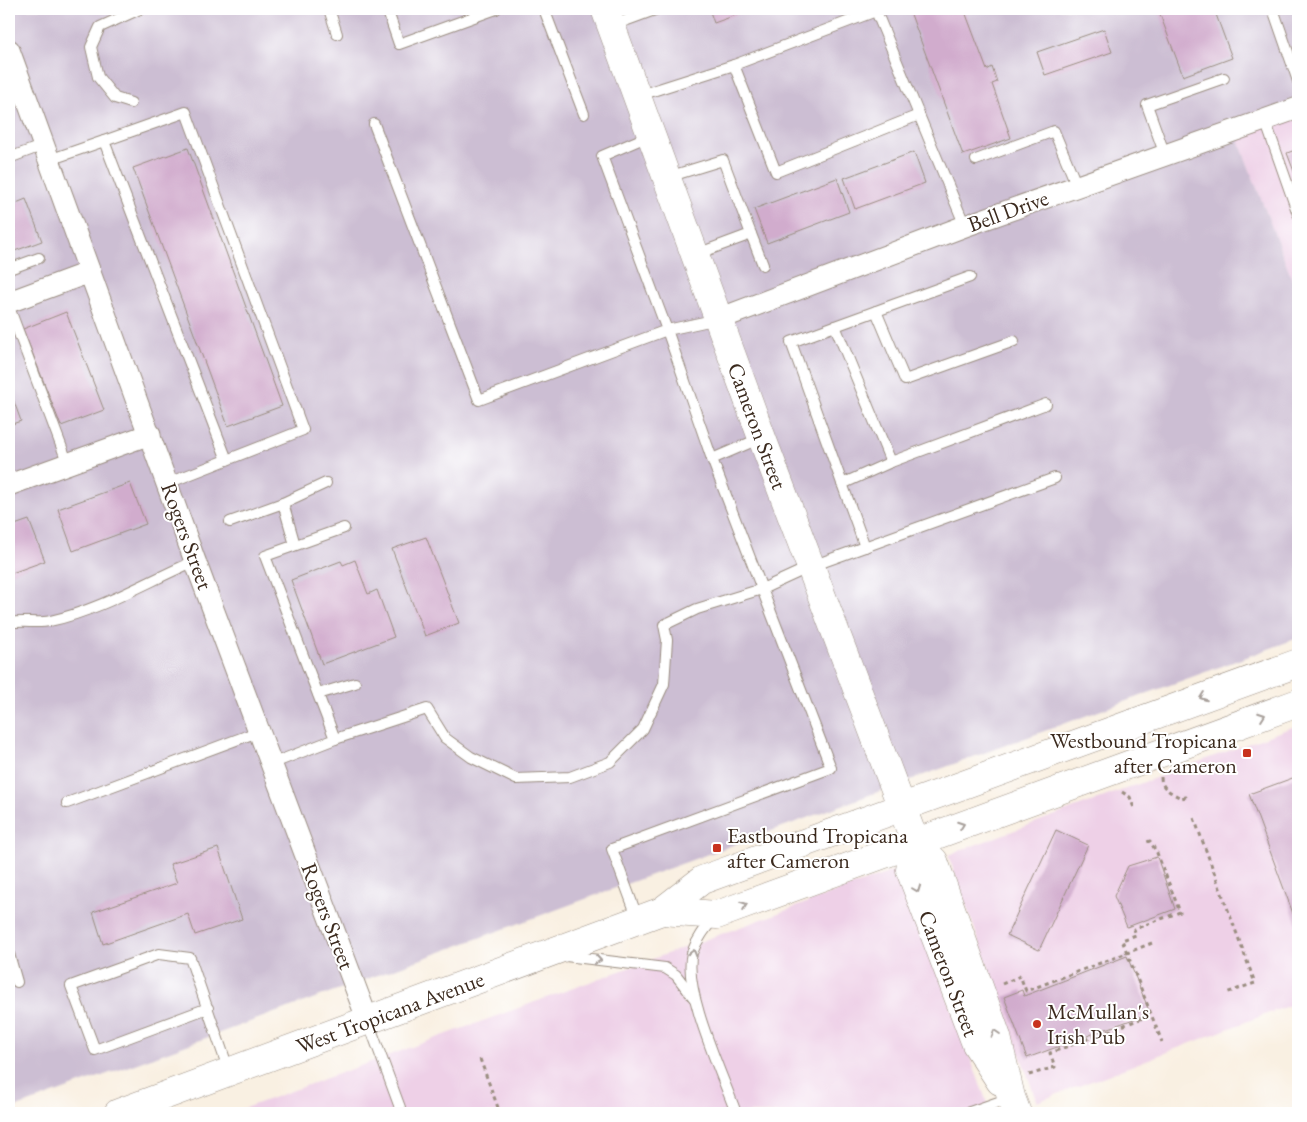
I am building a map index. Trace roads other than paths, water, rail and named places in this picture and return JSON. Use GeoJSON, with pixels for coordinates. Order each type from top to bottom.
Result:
{"type":"FeatureCollection","features":[{"type":"Feature","properties":{"kind":"main road","name":"Cameron Street"},"geometry":{"type":"LineString","coordinates":[[608,17],[762,438],[915,842],[934,862],[997,1037],[1014,1105]]}},
{"type":"Feature","properties":{"kind":"main road","name":"West Tropicana Avenue"},"geometry":{"type":"LineString","coordinates":[[118,1113],[171,1099],[229,1072],[651,916],[702,880],[1298,663]]}},
{"type":"Feature","properties":{"kind":"main road","name":"West Tropicana Avenue"},"geometry":{"type":"LineString","coordinates":[[651,916],[716,915],[1298,702]]}},
{"type":"Feature","properties":{"kind":"street","name":"Rogers Street"},"geometry":{"type":"LineString","coordinates":[[9,50],[195,561],[368,1021]]}},
{"type":"Feature","properties":{"kind":"street","name":"Bell Drive"},"geometry":{"type":"LineString","coordinates":[[719,319],[965,226],[1298,108]]}},
{"type":"Feature","properties":{"kind":"street"},"geometry":{"type":"LineString","coordinates":[[9,302],[90,272]]}},
{"type":"Feature","properties":{"kind":"street"},"geometry":{"type":"LineString","coordinates":[[9,485],[150,434]]}},
{"type":"Feature","properties":{"kind":"lane"},"geometry":{"type":"LineString","coordinates":[[131,103],[115,98],[98,77],[91,46],[100,27],[140,9]]}},
{"type":"Feature","properties":{"kind":"lane"},"geometry":{"type":"LineString","coordinates":[[328,9],[337,34]]}},
{"type":"Feature","properties":{"kind":"lane"},"geometry":{"type":"LineString","coordinates":[[387,9],[399,44],[496,9]]}},
{"type":"Feature","properties":{"kind":"lane"},"geometry":{"type":"LineString","coordinates":[[544,9],[584,114]]}},
{"type":"Feature","properties":{"kind":"lane"},"geometry":{"type":"LineString","coordinates":[[608,17],[657,9]]}},
{"type":"Feature","properties":{"kind":"lane"},"geometry":{"type":"LineString","coordinates":[[1273,9],[1298,81]]}},
{"type":"Feature","properties":{"kind":"lane"},"geometry":{"type":"LineString","coordinates":[[637,96],[734,65],[876,11],[965,226]]}},
{"type":"Feature","properties":{"kind":"lane"},"geometry":{"type":"LineString","coordinates":[[734,65],[776,172],[919,115]]}},
{"type":"Feature","properties":{"kind":"lane"},"geometry":{"type":"LineString","coordinates":[[1165,155],[1146,105],[1224,78]]}},
{"type":"Feature","properties":{"kind":"lane"},"geometry":{"type":"LineString","coordinates":[[9,158],[46,153],[104,141],[186,112],[303,430],[168,483]]}},
{"type":"Feature","properties":{"kind":"lane"},"geometry":{"type":"LineString","coordinates":[[1265,120],[1298,214]]}},
{"type":"Feature","properties":{"kind":"lane"},"geometry":{"type":"LineString","coordinates":[[374,124],[479,400],[667,330],[719,319]]}},
{"type":"Feature","properties":{"kind":"lane"},"geometry":{"type":"LineString","coordinates":[[976,160],[1054,131],[1077,186]]}},
{"type":"Feature","properties":{"kind":"lane"},"geometry":{"type":"LineString","coordinates":[[651,135],[602,156],[667,330],[712,459],[831,768],[612,849],[651,916]]}},
{"type":"Feature","properties":{"kind":"lane"},"geometry":{"type":"LineString","coordinates":[[104,141],[228,460]]}},
{"type":"Feature","properties":{"kind":"lane"},"geometry":{"type":"LineString","coordinates":[[667,177],[723,160],[763,265]]}},
{"type":"Feature","properties":{"kind":"lane"},"geometry":{"type":"LineString","coordinates":[[696,254],[751,234]]}},
{"type":"Feature","properties":{"kind":"lane"},"geometry":{"type":"LineString","coordinates":[[9,269],[39,258]]}},
{"type":"Feature","properties":{"kind":"lane"},"geometry":{"type":"LineString","coordinates":[[865,547],[790,342],[970,276]]}},
{"type":"Feature","properties":{"kind":"lane"},"geometry":{"type":"LineString","coordinates":[[9,307],[68,464]]}},
{"type":"Feature","properties":{"kind":"lane"},"geometry":{"type":"LineString","coordinates":[[876,311],[905,380],[1014,341]]}},
{"type":"Feature","properties":{"kind":"lane"},"geometry":{"type":"LineString","coordinates":[[835,326],[890,462]]}},
{"type":"Feature","properties":{"kind":"lane"},"geometry":{"type":"LineString","coordinates":[[842,484],[890,462],[1046,404]]}},
{"type":"Feature","properties":{"kind":"lane"},"geometry":{"type":"LineString","coordinates":[[712,459],[762,438]]}},
{"type":"Feature","properties":{"kind":"lane"},"geometry":{"type":"LineString","coordinates":[[271,764],[335,739],[427,709],[445,738],[471,757],[516,779],[570,777],[610,762],[643,729],[664,684],[667,640],[664,625],[697,609],[762,589],[812,566],[1055,478]]}},
{"type":"Feature","properties":{"kind":"lane"},"geometry":{"type":"LineString","coordinates":[[230,522],[326,483]]}},
{"type":"Feature","properties":{"kind":"lane"},"geometry":{"type":"LineString","coordinates":[[283,502],[296,545]]}},
{"type":"Feature","properties":{"kind":"lane"},"geometry":{"type":"LineString","coordinates":[[335,739],[265,556],[344,528]]}},
{"type":"Feature","properties":{"kind":"lane"},"geometry":{"type":"LineString","coordinates":[[9,623],[22,620],[49,621],[96,607],[195,561]]}},
{"type":"Feature","properties":{"kind":"lane"},"geometry":{"type":"LineString","coordinates":[[318,694],[355,683]]}},
{"type":"Feature","properties":{"kind":"lane"},"geometry":{"type":"LineString","coordinates":[[67,803],[260,731]]}},
{"type":"Feature","properties":{"kind":"lane"},"geometry":{"type":"LineString","coordinates":[[716,915],[699,937],[692,953],[694,998],[736,1113]]}},
{"type":"Feature","properties":{"kind":"lane"},"geometry":{"type":"LineString","coordinates":[[550,953],[665,968],[676,975],[694,998]]}},
{"type":"Feature","properties":{"kind":"lane"},"geometry":{"type":"LineString","coordinates":[[9,954],[17,982]]}},
{"type":"Feature","properties":{"kind":"lane"},"geometry":{"type":"LineString","coordinates":[[208,1008],[95,1050],[71,986],[159,954],[190,958],[208,1008],[229,1072]]}},
{"type":"Feature","properties":{"kind":"lane"},"geometry":{"type":"LineString","coordinates":[[368,1021],[402,1113]]}},
{"type":"Feature","properties":{"kind":"lane"},"geometry":{"type":"LineString","coordinates":[[967,1113],[1014,1105]]}},
{"type":"Feature","properties":{"kind":"place","name":"Westbound Tropicana after Cameron"},"geometry":{"type":"Point","coordinates":[1247,753]}},
{"type":"Feature","properties":{"kind":"place","name":"Eastbound Tropicana after Cameron"},"geometry":{"type":"Point","coordinates":[717,848]}},
{"type":"Feature","properties":{"kind":"place","name":"McMullan's Irish Pub"},"geometry":{"type":"Point","coordinates":[1037,1024]}}]}
